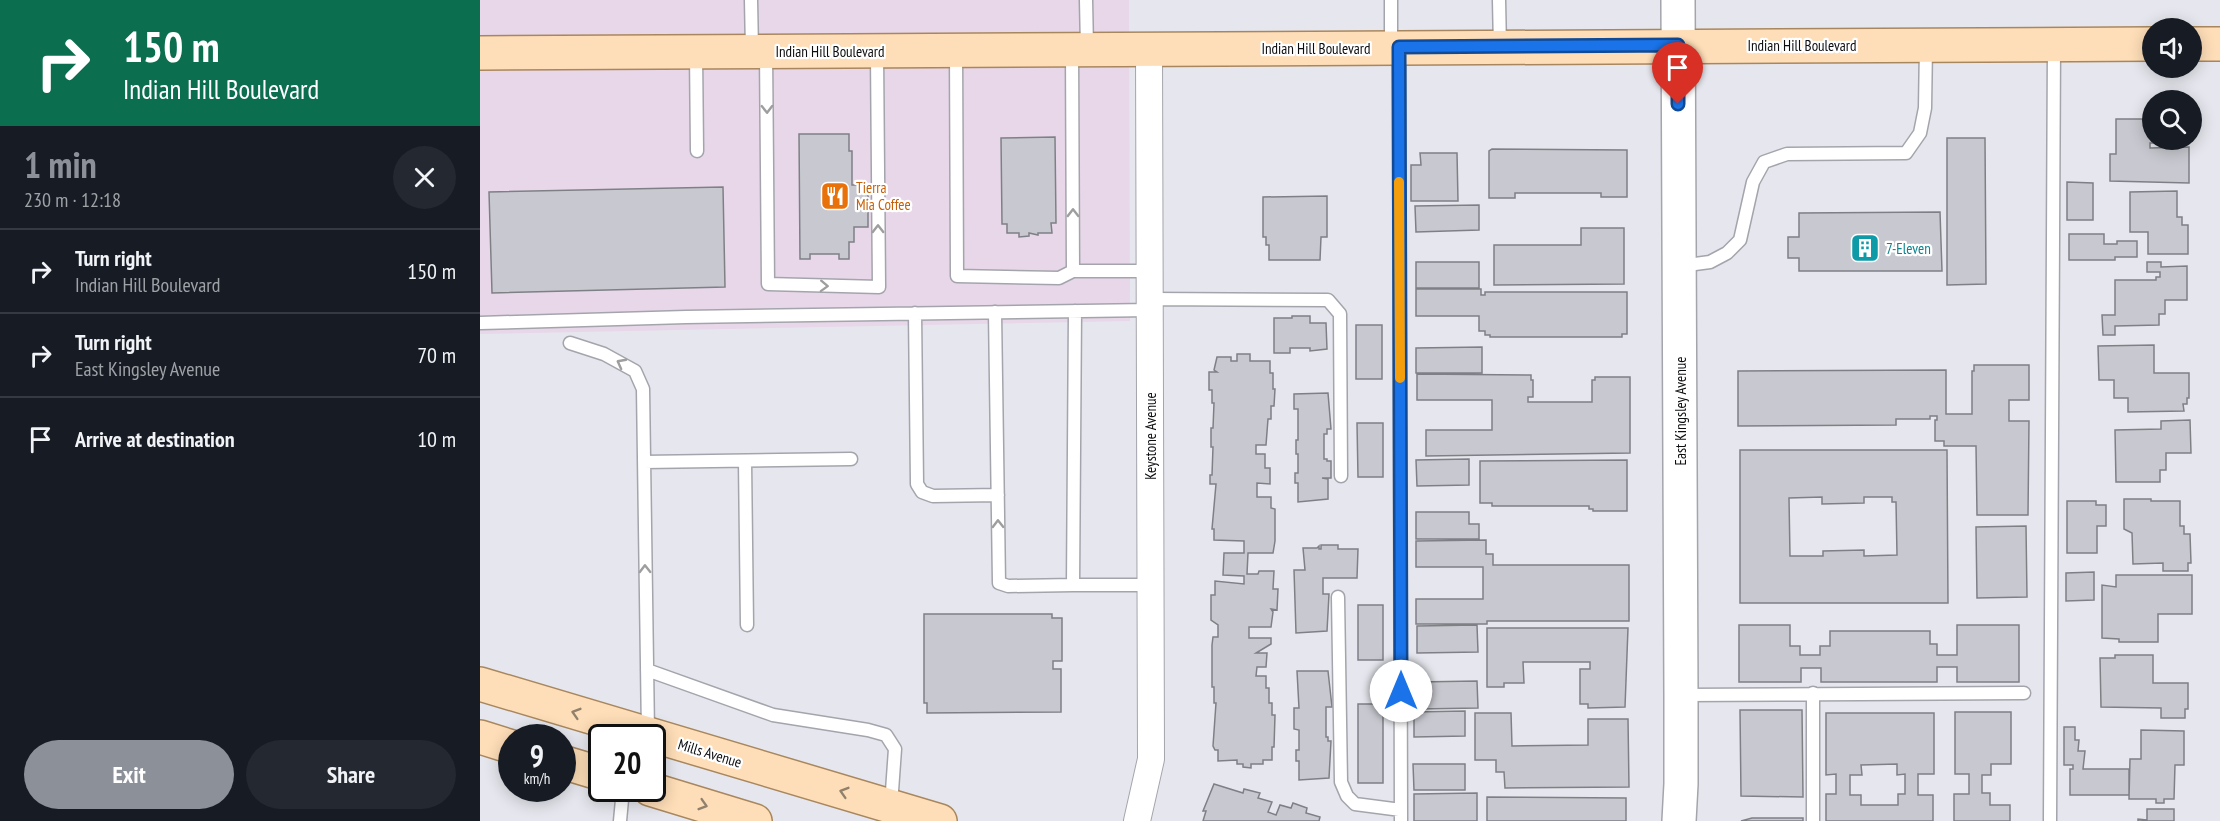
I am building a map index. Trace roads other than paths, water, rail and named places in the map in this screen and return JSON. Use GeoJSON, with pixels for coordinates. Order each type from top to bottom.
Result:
{"type":"FeatureCollection","features":[{"type":"Feature","properties":{"kind":"main road","name":"Indian Hill Boulevard"},"geometry":{"type":"LineString","coordinates":[[480,53],[2142,44]]}},
{"type":"Feature","properties":{"kind":"main road"},"geometry":{"type":"LineString","coordinates":[[2202,44],[2220,44]]}},
{"type":"Feature","properties":{"kind":"main road","name":"Mills Avenue"},"geometry":{"type":"LineString","coordinates":[[480,684],[614,724]]}},
{"type":"Feature","properties":{"kind":"main road"},"geometry":{"type":"LineString","coordinates":[[480,737],[498,743]]}},
{"type":"Feature","properties":{"kind":"main road","name":"Mills Avenue"},"geometry":{"type":"LineString","coordinates":[[666,739],[940,821]]}},
{"type":"Feature","properties":{"kind":"main road"},"geometry":{"type":"LineString","coordinates":[[666,794],[755,821]]}},
{"type":"Feature","properties":{"kind":"street","name":"East Kingsley Avenue"},"geometry":{"type":"LineString","coordinates":[[1678,0],[1681,695],[1681,784],[1678,821]]}},
{"type":"Feature","properties":{"kind":"street","name":"Keystone Avenue"},"geometry":{"type":"LineString","coordinates":[[1137,821],[1151,759],[1149,49]]}},
{"type":"Feature","properties":{"kind":"lane"},"geometry":{"type":"LineString","coordinates":[[751,0],[759,51],[768,284],[879,287],[877,51]]}},
{"type":"Feature","properties":{"kind":"lane"},"geometry":{"type":"LineString","coordinates":[[1073,271],[1079,49],[1086,0]]}},
{"type":"Feature","properties":{"kind":"lane"},"geometry":{"type":"LineString","coordinates":[[1338,597],[1341,782],[1347,796],[1355,804],[1401,816],[1395,47],[1391,0]]}},
{"type":"Feature","properties":{"kind":"lane"},"geometry":{"type":"LineString","coordinates":[[1499,0],[1500,47]]}},
{"type":"Feature","properties":{"kind":"lane"},"geometry":{"type":"LineString","coordinates":[[2050,821],[2054,44]]}},
{"type":"Feature","properties":{"kind":"lane"},"geometry":{"type":"LineString","coordinates":[[1680,266],[1710,262],[1727,253],[1740,240],[1753,182],[1764,162],[1786,154],[1906,153],[1920,133],[1925,108],[1926,45]]}},
{"type":"Feature","properties":{"kind":"lane"},"geometry":{"type":"LineString","coordinates":[[956,50],[957,276],[1059,278],[1073,271],[1149,271]]}},
{"type":"Feature","properties":{"kind":"lane"},"geometry":{"type":"LineString","coordinates":[[696,51],[697,151]]}},
{"type":"Feature","properties":{"kind":"lane"},"geometry":{"type":"LineString","coordinates":[[480,323],[1075,311],[1149,304],[1328,300],[1340,314],[1341,476]]}},
{"type":"Feature","properties":{"kind":"lane"},"geometry":{"type":"LineString","coordinates":[[1073,585],[1075,311]]}},
{"type":"Feature","properties":{"kind":"lane"},"geometry":{"type":"LineString","coordinates":[[995,312],[999,583],[1008,586],[1150,585]]}},
{"type":"Feature","properties":{"kind":"lane"},"geometry":{"type":"LineString","coordinates":[[915,313],[917,484],[922,492],[933,496],[998,495]]}},
{"type":"Feature","properties":{"kind":"lane"},"geometry":{"type":"LineString","coordinates":[[570,343],[604,354],[634,371],[643,389],[648,724]]}},
{"type":"Feature","properties":{"kind":"lane"},"geometry":{"type":"LineString","coordinates":[[644,462],[851,459]]}},
{"type":"Feature","properties":{"kind":"lane"},"geometry":{"type":"LineString","coordinates":[[745,461],[747,625]]}},
{"type":"Feature","properties":{"kind":"lane"},"geometry":{"type":"LineString","coordinates":[[647,670],[773,715],[886,735],[895,749],[891,806]]}},
{"type":"Feature","properties":{"kind":"lane"},"geometry":{"type":"LineString","coordinates":[[1813,693],[1813,821]]}},
{"type":"Feature","properties":{"kind":"lane"},"geometry":{"type":"LineString","coordinates":[[1681,695],[2024,693]]}},
{"type":"Feature","properties":{"kind":"lane"},"geometry":{"type":"LineString","coordinates":[[620,821],[622,802]]}},
{"type":"Feature","properties":{"kind":"place","name":"Tierra Mia Coffee"},"geometry":{"type":"Point","coordinates":[835,196]}},
{"type":"Feature","properties":{"kind":"place","name":"7-Eleven"},"geometry":{"type":"Point","coordinates":[1865,248]}}]}
